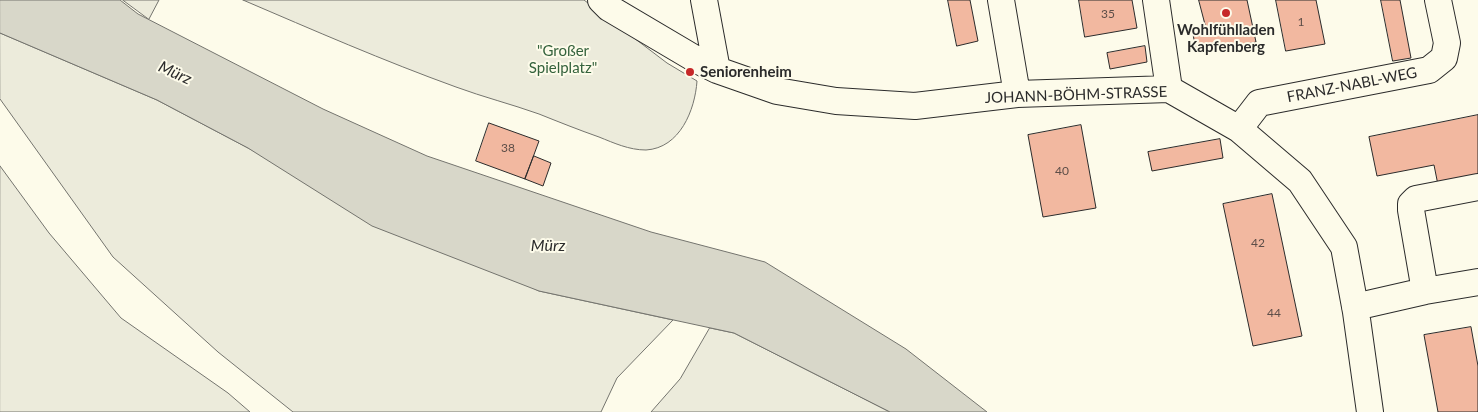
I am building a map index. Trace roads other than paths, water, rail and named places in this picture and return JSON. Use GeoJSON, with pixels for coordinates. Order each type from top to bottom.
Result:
{"type":"FeatureCollection","features":[{"type":"Feature","properties":{"kind":"street","name":"JOHANN-BÖHM-STRASSE"},"geometry":{"type":"LineString","coordinates":[[601,0],[609,8],[717,70],[777,91],[836,101],[915,106],[1017,94],[1169,88],[1239,129],[1300,181],[1344,247],[1355,307],[1370,412]]}},
{"type":"Feature","properties":{"kind":"street"},"geometry":{"type":"LineString","coordinates":[[704,0],[717,70]]}},
{"type":"Feature","properties":{"kind":"street"},"geometry":{"type":"LineString","coordinates":[[1001,0],[1017,94]]}},
{"type":"Feature","properties":{"kind":"street"},"geometry":{"type":"LineString","coordinates":[[1156,0],[1169,88]]}},
{"type":"Feature","properties":{"kind":"street","name":"FRANZ-NABL-WEG"},"geometry":{"type":"LineString","coordinates":[[1239,129],[1259,103],[1429,70],[1444,58],[1447,43],[1438,0]]}},
{"type":"Feature","properties":{"kind":"street"},"geometry":{"type":"LineString","coordinates":[[1425,291],[1411,204],[1416,200],[1478,187]]}},
{"type":"Feature","properties":{"kind":"street"},"geometry":{"type":"LineString","coordinates":[[1355,307],[1425,291],[1478,282]]}},
{"type":"Feature","properties":{"kind":"water","name":"Mürz"},"geometry":{"type":"Polygon","coordinates":[[[0,0],[120,0],[138,14],[323,109],[427,156],[651,232],[765,262],[906,349],[987,412],[890,412],[734,333],[539,291],[372,226],[248,148],[157,100],[0,33],[0,0]]]}},
{"type":"Feature","properties":{"kind":"place","name":"Wohlfühlladen Kapfenberg"},"geometry":{"type":"Point","coordinates":[1226,13]}},
{"type":"Feature","properties":{"kind":"place","name":"Seniorenheim"},"geometry":{"type":"Point","coordinates":[690,72]}},
{"type":"Feature","properties":{"kind":"park label","name":"\"Großer Spielplatz\""},"geometry":{"type":"Point","coordinates":[563,60]}}]}
